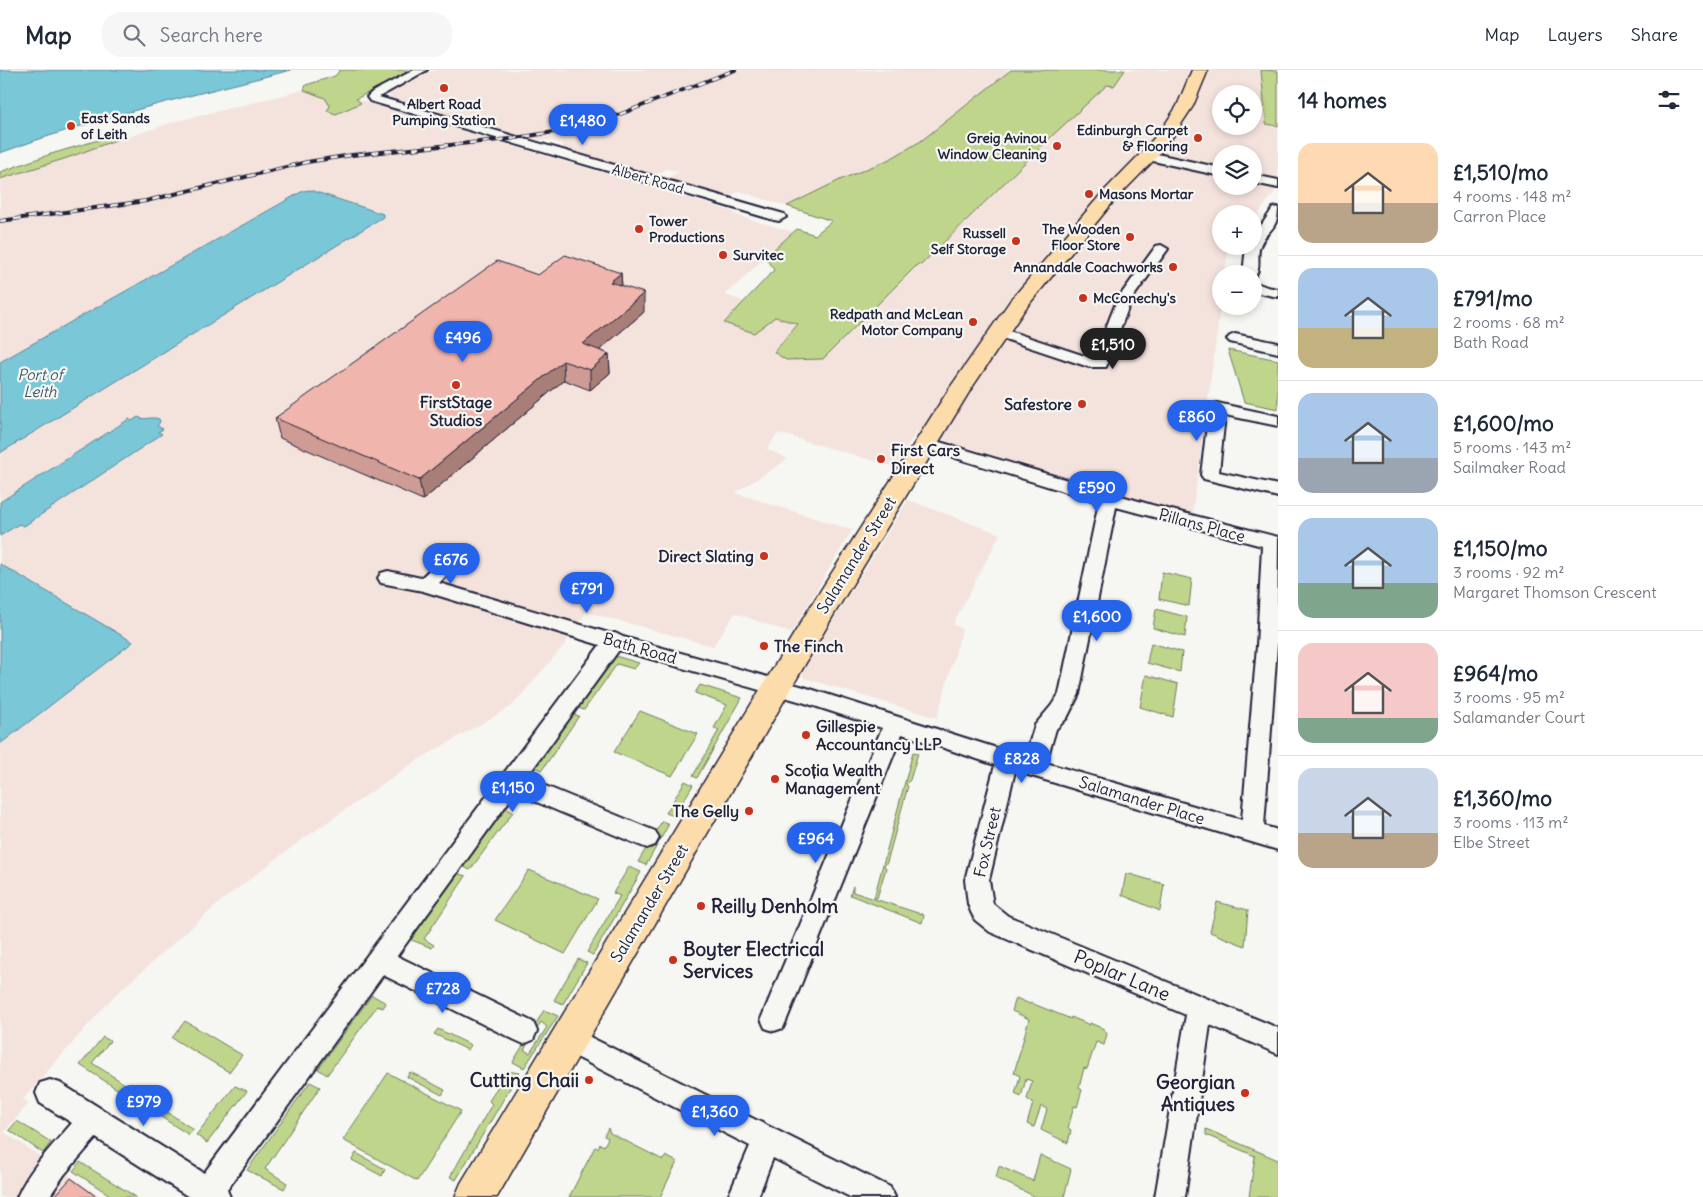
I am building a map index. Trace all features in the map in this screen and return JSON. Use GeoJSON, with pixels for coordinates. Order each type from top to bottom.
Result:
{"type":"FeatureCollection","features":[{"type":"Feature","properties":{"kind":"main road","name":"Salamander Street"},"geometry":{"type":"LineString","coordinates":[[475,1197],[831,595],[926,443],[1017,305],[1108,197],[1148,156],[1168,132],[1185,106],[1200,70]]}},
{"type":"Feature","properties":{"kind":"street","name":"Albert Road"},"geometry":{"type":"LineString","coordinates":[[422,70],[376,94],[373,96],[374,99],[779,217]]}},
{"type":"Feature","properties":{"kind":"street"},"geometry":{"type":"LineString","coordinates":[[1148,156],[1212,170]]}},
{"type":"Feature","properties":{"kind":"street"},"geometry":{"type":"LineString","coordinates":[[1262,181],[1276,184]]}},
{"type":"Feature","properties":{"kind":"street"},"geometry":{"type":"LineString","coordinates":[[1271,231],[1278,211]]}},
{"type":"Feature","properties":{"kind":"street"},"geometry":{"type":"LineString","coordinates":[[998,332],[1100,364],[1124,300],[1162,249]]}},
{"type":"Feature","properties":{"kind":"street"},"geometry":{"type":"LineString","coordinates":[[1262,290],[1278,293]]}},
{"type":"Feature","properties":{"kind":"street"},"geometry":{"type":"LineString","coordinates":[[1235,339],[1278,348]]}},
{"type":"Feature","properties":{"kind":"street"},"geometry":{"type":"LineString","coordinates":[[1278,421],[1217,408],[1210,475],[1278,491]]}},
{"type":"Feature","properties":{"kind":"street","name":"Pillans Place"},"geometry":{"type":"LineString","coordinates":[[926,443],[1109,499],[1201,525],[1275,543]]}},
{"type":"Feature","properties":{"kind":"street"},"geometry":{"type":"LineString","coordinates":[[1033,768],[1046,725],[1060,712],[1069,694],[1109,499]]}},
{"type":"Feature","properties":{"kind":"street"},"geometry":{"type":"LineString","coordinates":[[1252,833],[1272,656],[1275,543]]}},
{"type":"Feature","properties":{"kind":"street"},"geometry":{"type":"LineString","coordinates":[[425,586],[454,559]]}},
{"type":"Feature","properties":{"kind":"street","name":"Bath Road"},"geometry":{"type":"LineString","coordinates":[[388,578],[425,586],[777,688]]}},
{"type":"Feature","properties":{"kind":"street"},"geometry":{"type":"LineString","coordinates":[[50,1093],[212,1195],[379,960],[513,782],[615,640]]}},
{"type":"Feature","properties":{"kind":"street","name":"Salamander Place"},"geometry":{"type":"LineString","coordinates":[[777,688],[1033,768],[1278,840]]}},
{"type":"Feature","properties":{"kind":"street"},"geometry":{"type":"LineString","coordinates":[[774,1019],[895,724]]}},
{"type":"Feature","properties":{"kind":"street","name":"Fox Street"},"geometry":{"type":"LineString","coordinates":[[978,896],[977,880],[1007,760]]}},
{"type":"Feature","properties":{"kind":"street"},"geometry":{"type":"LineString","coordinates":[[513,782],[647,838]]}},
{"type":"Feature","properties":{"kind":"street","name":"Poplar Lane"},"geometry":{"type":"LineString","coordinates":[[978,896],[984,912],[999,924],[1278,1041]]}},
{"type":"Feature","properties":{"kind":"street"},"geometry":{"type":"LineString","coordinates":[[379,960],[524,1031]]}},
{"type":"Feature","properties":{"kind":"street"},"geometry":{"type":"LineString","coordinates":[[1170,1197],[1200,1008]]}},
{"type":"Feature","properties":{"kind":"street"},"geometry":{"type":"LineString","coordinates":[[568,1038],[880,1197]]}},
{"type":"Feature","properties":{"kind":"street"},"geometry":{"type":"LineString","coordinates":[[32,1197],[54,1165],[92,1120]]}},
{"type":"Feature","properties":{"kind":"street"},"geometry":{"type":"LineString","coordinates":[[742,1197],[767,1139]]}},
{"type":"Feature","properties":{"kind":"shaded area"},"geometry":{"type":"Polygon","coordinates":[[[438,70],[1261,70],[1266,124],[1278,126],[1278,187],[1262,208],[1262,205],[1212,205],[1212,255],[1228,255],[1226,265],[1212,265],[1212,315],[1219,315],[1192,516],[916,432],[896,467],[778,433],[767,449],[788,459],[735,493],[852,530],[791,633],[735,613],[713,646],[586,612],[565,644],[512,706],[416,761],[300,841],[221,901],[112,998],[23,1099],[29,1103],[4,1132],[101,1197],[0,1197],[0,744],[132,642],[0,564],[0,536],[19,523],[24,526],[161,434],[158,432],[157,426],[146,418],[132,421],[129,419],[0,502],[0,453],[384,215],[303,191],[0,362],[0,179],[174,122],[304,90],[356,99],[734,212],[735,215],[793,232],[725,295],[746,302],[831,221],[740,191],[727,197],[666,179],[679,172],[673,170],[666,169],[657,174],[649,174],[563,149],[563,144],[550,140],[528,139],[391,100],[389,93],[429,72],[438,70]]]}},
{"type":"Feature","properties":{"kind":"shaded area"},"geometry":{"type":"Polygon","coordinates":[[[908,500],[1000,534],[953,624],[962,629],[937,718],[804,678],[801,672],[908,500]]]}},
{"type":"Feature","properties":{"kind":"green space"},"geometry":{"type":"Polygon","coordinates":[[[340,70],[412,70],[356,99],[361,103],[336,114],[327,111],[330,106],[325,98],[304,90],[306,85],[335,76],[340,70]]]}},
{"type":"Feature","properties":{"kind":"green space"},"geometry":{"type":"Polygon","coordinates":[[[1011,70],[1125,70],[1114,86],[1107,85],[1053,135],[921,265],[918,264],[823,359],[786,360],[774,352],[798,324],[775,317],[754,333],[724,323],[774,270],[765,257],[797,229],[815,235],[832,221],[787,206],[840,180],[890,159],[921,141],[1011,70]]]}},
{"type":"Feature","properties":{"kind":"green space"},"geometry":{"type":"Polygon","coordinates":[[[1261,70],[1278,71],[1278,126],[1266,124],[1261,70]]]}},
{"type":"Feature","properties":{"kind":"green space"},"geometry":{"type":"Polygon","coordinates":[[[115,135],[116,140],[0,179],[0,172],[51,154],[115,135]]]}},
{"type":"Feature","properties":{"kind":"green space"},"geometry":{"type":"Polygon","coordinates":[[[1228,350],[1278,360],[1278,409],[1244,402],[1228,350]]]}},
{"type":"Feature","properties":{"kind":"green space"},"geometry":{"type":"Polygon","coordinates":[[[1162,572],[1192,579],[1189,606],[1159,599],[1162,572]]]}},
{"type":"Feature","properties":{"kind":"green space"},"geometry":{"type":"Polygon","coordinates":[[[1156,609],[1187,617],[1185,637],[1153,628],[1156,609]]]}},
{"type":"Feature","properties":{"kind":"green space"},"geometry":{"type":"Polygon","coordinates":[[[1151,643],[1182,652],[1180,672],[1147,663],[1151,643]]]}},
{"type":"Feature","properties":{"kind":"green space"},"geometry":{"type":"Polygon","coordinates":[[[612,655],[639,663],[634,669],[617,664],[584,710],[573,706],[612,655]]]}},
{"type":"Feature","properties":{"kind":"green space"},"geometry":{"type":"Polygon","coordinates":[[[1146,675],[1178,684],[1173,717],[1140,707],[1146,675]]]}},
{"type":"Feature","properties":{"kind":"green space"},"geometry":{"type":"Polygon","coordinates":[[[700,685],[742,698],[697,778],[693,776],[719,730],[714,728],[727,705],[695,693],[700,685]]]}},
{"type":"Feature","properties":{"kind":"green space"},"geometry":{"type":"Polygon","coordinates":[[[640,711],[698,734],[672,776],[614,752],[640,711]]]}},
{"type":"Feature","properties":{"kind":"green space"},"geometry":{"type":"Polygon","coordinates":[[[569,713],[579,716],[542,770],[531,765],[569,713]]]}},
{"type":"Feature","properties":{"kind":"green space"},"geometry":{"type":"Polygon","coordinates":[[[913,752],[918,753],[910,780],[906,784],[908,786],[887,862],[884,866],[886,868],[877,898],[874,898],[913,752]]]}},
{"type":"Feature","properties":{"kind":"green space"},"geometry":{"type":"Polygon","coordinates":[[[685,781],[693,785],[674,816],[666,813],[685,781]]]}},
{"type":"Feature","properties":{"kind":"green space"},"geometry":{"type":"Polygon","coordinates":[[[505,808],[513,812],[470,870],[462,866],[505,808]]]}},
{"type":"Feature","properties":{"kind":"green space"},"geometry":{"type":"Polygon","coordinates":[[[662,821],[669,824],[646,865],[638,862],[662,821]]]}},
{"type":"Feature","properties":{"kind":"green space"},"geometry":{"type":"Polygon","coordinates":[[[629,867],[641,872],[593,955],[587,952],[620,896],[613,893],[629,867]]]}},
{"type":"Feature","properties":{"kind":"green space"},"geometry":{"type":"Polygon","coordinates":[[[529,870],[598,899],[565,954],[495,920],[529,870]]]}},
{"type":"Feature","properties":{"kind":"green space"},"geometry":{"type":"Polygon","coordinates":[[[456,873],[466,876],[424,939],[434,945],[432,948],[409,939],[456,873]]]}},
{"type":"Feature","properties":{"kind":"green space"},"geometry":{"type":"Polygon","coordinates":[[[1126,873],[1164,884],[1160,911],[1122,895],[1126,873]]]}},
{"type":"Feature","properties":{"kind":"green space"},"geometry":{"type":"Polygon","coordinates":[[[853,886],[853,892],[924,915],[922,923],[850,895],[853,886]]]}},
{"type":"Feature","properties":{"kind":"green space"},"geometry":{"type":"Polygon","coordinates":[[[1217,902],[1248,910],[1245,946],[1210,932],[1217,902]]]}},
{"type":"Feature","properties":{"kind":"green space"},"geometry":{"type":"Polygon","coordinates":[[[578,959],[587,963],[563,1004],[554,1000],[578,959]]]}},
{"type":"Feature","properties":{"kind":"green space"},"geometry":{"type":"Polygon","coordinates":[[[372,995],[386,1003],[383,1008],[377,1006],[327,1075],[318,1069],[372,995]]]}},
{"type":"Feature","properties":{"kind":"green space"},"geometry":{"type":"Polygon","coordinates":[[[1016,998],[1071,1019],[1071,1017],[1090,1025],[1090,1023],[1104,1029],[1107,1034],[1104,1045],[1096,1042],[1087,1069],[1084,1068],[1079,1088],[1082,1090],[1077,1107],[1074,1106],[1068,1128],[1071,1130],[1068,1143],[1041,1130],[1047,1109],[1041,1106],[1034,1127],[1027,1124],[1033,1103],[1027,1099],[1032,1081],[1026,1079],[1021,1097],[1015,1094],[1020,1076],[1014,1073],[1029,1019],[1012,1011],[1016,998]]]}},
{"type":"Feature","properties":{"kind":"green space"},"geometry":{"type":"Polygon","coordinates":[[[544,1010],[558,1016],[524,1068],[513,1062],[544,1010]],[[541,1022],[524,1050],[530,1053],[547,1027],[541,1022]]]}},
{"type":"Feature","properties":{"kind":"green space"},"geometry":{"type":"Polygon","coordinates":[[[185,1021],[242,1055],[229,1072],[172,1038],[185,1021]]]}},
{"type":"Feature","properties":{"kind":"green space"},"geometry":{"type":"Polygon","coordinates":[[[438,1029],[471,1045],[468,1050],[434,1034],[438,1029]]]}},
{"type":"Feature","properties":{"kind":"green space"},"geometry":{"type":"Polygon","coordinates":[[[103,1037],[110,1041],[92,1063],[147,1098],[142,1105],[80,1065],[103,1037]]]}},
{"type":"Feature","properties":{"kind":"green space"},"geometry":{"type":"Polygon","coordinates":[[[507,1071],[519,1073],[456,1180],[450,1177],[492,1104],[489,1101],[507,1071]]]}},
{"type":"Feature","properties":{"kind":"green space"},"geometry":{"type":"Polygon","coordinates":[[[410,1072],[445,1090],[442,1095],[407,1077],[410,1072]]]}},
{"type":"Feature","properties":{"kind":"green space"},"geometry":{"type":"Polygon","coordinates":[[[388,1073],[461,1111],[417,1181],[343,1140],[388,1073]]]}},
{"type":"Feature","properties":{"kind":"green space"},"geometry":{"type":"Polygon","coordinates":[[[310,1082],[320,1087],[265,1169],[287,1183],[284,1189],[247,1170],[310,1082]]]}},
{"type":"Feature","properties":{"kind":"green space"},"geometry":{"type":"Polygon","coordinates":[[[235,1086],[247,1091],[207,1143],[196,1135],[235,1086]]]}},
{"type":"Feature","properties":{"kind":"green space"},"geometry":{"type":"Polygon","coordinates":[[[163,1109],[194,1130],[189,1135],[158,1115],[163,1109]]]}},
{"type":"Feature","properties":{"kind":"green space"},"geometry":{"type":"Polygon","coordinates":[[[17,1121],[51,1142],[43,1153],[9,1130],[17,1121]]]}},
{"type":"Feature","properties":{"kind":"green space"},"geometry":{"type":"Polygon","coordinates":[[[608,1128],[610,1133],[663,1160],[666,1156],[677,1162],[660,1197],[569,1197],[595,1147],[598,1148],[600,1144],[604,1146],[608,1138],[604,1136],[608,1128]]]}},
{"type":"Feature","properties":{"kind":"green space"},"geometry":{"type":"Polygon","coordinates":[[[1206,1129],[1278,1160],[1278,1197],[1249,1197],[1255,1156],[1206,1135],[1206,1129]]]}},
{"type":"Feature","properties":{"kind":"green space"},"geometry":{"type":"Polygon","coordinates":[[[356,1153],[385,1169],[382,1176],[352,1160],[356,1153]]]}},
{"type":"Feature","properties":{"kind":"green space"},"geometry":{"type":"Polygon","coordinates":[[[1040,1155],[1071,1169],[1064,1197],[1036,1197],[996,1178],[999,1166],[1033,1181],[1040,1155]]]}},
{"type":"Feature","properties":{"kind":"green space"},"geometry":{"type":"Polygon","coordinates":[[[80,1162],[136,1197],[113,1197],[73,1171],[80,1162]]]}},
{"type":"Feature","properties":{"kind":"water","name":"East Sands of Leith"},"geometry":{"type":"Polygon","coordinates":[[[0,70],[291,70],[108,118],[0,153],[0,70]]]}},
{"type":"Feature","properties":{"kind":"water","name":"Port of Leith"},"geometry":{"type":"Polygon","coordinates":[[[310,190],[383,214],[383,217],[0,453],[0,362],[303,191],[310,190]]]}},
{"type":"Feature","properties":{"kind":"water"},"geometry":{"type":"Polygon","coordinates":[[[138,417],[143,419],[159,419],[160,422],[157,426],[163,429],[158,432],[162,434],[24,526],[19,524],[0,536],[0,502],[129,419],[132,421],[138,417]]]}},
{"type":"Feature","properties":{"kind":"water"},"geometry":{"type":"Polygon","coordinates":[[[0,564],[133,642],[0,744],[0,564]]]}},
{"type":"Feature","properties":{"kind":"building","name":"FirstStage Studios"},"geometry":{"type":"Polygon","coordinates":[[[565,255],[621,273],[610,282],[644,293],[583,344],[609,354],[590,370],[563,361],[419,480],[275,418],[497,261],[538,275],[565,255]]]}},
{"type":"Feature","properties":{"kind":"building"},"geometry":{"type":"Polygon","coordinates":[[[71,1178],[97,1197],[54,1197],[71,1178]]]}},
{"type":"Feature","properties":{"kind":"railway"},"geometry":{"type":"LineString","coordinates":[[0,221],[146,201],[307,162],[352,155],[509,139],[567,130],[605,120],[735,70]]}},
{"type":"Feature","properties":{"kind":"place","name":"Albert Road Pumping Station"},"geometry":{"type":"Point","coordinates":[444,88]}},
{"type":"Feature","properties":{"kind":"place","name":"East Sands of Leith"},"geometry":{"type":"Point","coordinates":[71,126]}},
{"type":"Feature","properties":{"kind":"place","name":"Edinburgh Carpet & Flooring"},"geometry":{"type":"Point","coordinates":[1198,138]}},
{"type":"Feature","properties":{"kind":"place","name":"Greig Avinou Window Cleaning"},"geometry":{"type":"Point","coordinates":[1057,146]}},
{"type":"Feature","properties":{"kind":"place","name":"Masons Mortar"},"geometry":{"type":"Point","coordinates":[1089,194]}},
{"type":"Feature","properties":{"kind":"place","name":"Tower Productions"},"geometry":{"type":"Point","coordinates":[639,229]}},
{"type":"Feature","properties":{"kind":"place","name":"The Wooden Floor Store"},"geometry":{"type":"Point","coordinates":[1130,237]}},
{"type":"Feature","properties":{"kind":"place","name":"Russell Self Storage"},"geometry":{"type":"Point","coordinates":[1016,241]}},
{"type":"Feature","properties":{"kind":"place","name":"Survitec"},"geometry":{"type":"Point","coordinates":[723,255]}},
{"type":"Feature","properties":{"kind":"place","name":"Annandale Coachworks"},"geometry":{"type":"Point","coordinates":[1173,267]}},
{"type":"Feature","properties":{"kind":"place","name":"McConechy's"},"geometry":{"type":"Point","coordinates":[1083,298]}},
{"type":"Feature","properties":{"kind":"place","name":"Redpath and McLean Motor Company"},"geometry":{"type":"Point","coordinates":[973,322]}},
{"type":"Feature","properties":{"kind":"place","name":"FirstStage Studios"},"geometry":{"type":"Point","coordinates":[456,385]}},
{"type":"Feature","properties":{"kind":"place","name":"Safestore"},"geometry":{"type":"Point","coordinates":[1082,404]}},
{"type":"Feature","properties":{"kind":"place","name":"First Cars Direct"},"geometry":{"type":"Point","coordinates":[881,459]}},
{"type":"Feature","properties":{"kind":"place","name":"Direct Slating"},"geometry":{"type":"Point","coordinates":[764,556]}},
{"type":"Feature","properties":{"kind":"place","name":"The Finch"},"geometry":{"type":"Point","coordinates":[764,646]}},
{"type":"Feature","properties":{"kind":"place","name":"Gillespie Accountancy LLP"},"geometry":{"type":"Point","coordinates":[806,735]}},
{"type":"Feature","properties":{"kind":"place","name":"Scoția Wealth Management"},"geometry":{"type":"Point","coordinates":[775,779]}},
{"type":"Feature","properties":{"kind":"place","name":"The Gelly"},"geometry":{"type":"Point","coordinates":[749,811]}},
{"type":"Feature","properties":{"kind":"place","name":"Reilly Denholm"},"geometry":{"type":"Point","coordinates":[701,906]}},
{"type":"Feature","properties":{"kind":"place","name":"Boyter Electrical Services"},"geometry":{"type":"Point","coordinates":[673,960]}},
{"type":"Feature","properties":{"kind":"place","name":"Cutting Chaii"},"geometry":{"type":"Point","coordinates":[589,1080]}},
{"type":"Feature","properties":{"kind":"place","name":"Georgian Antiques"},"geometry":{"type":"Point","coordinates":[1245,1093]}}]}
